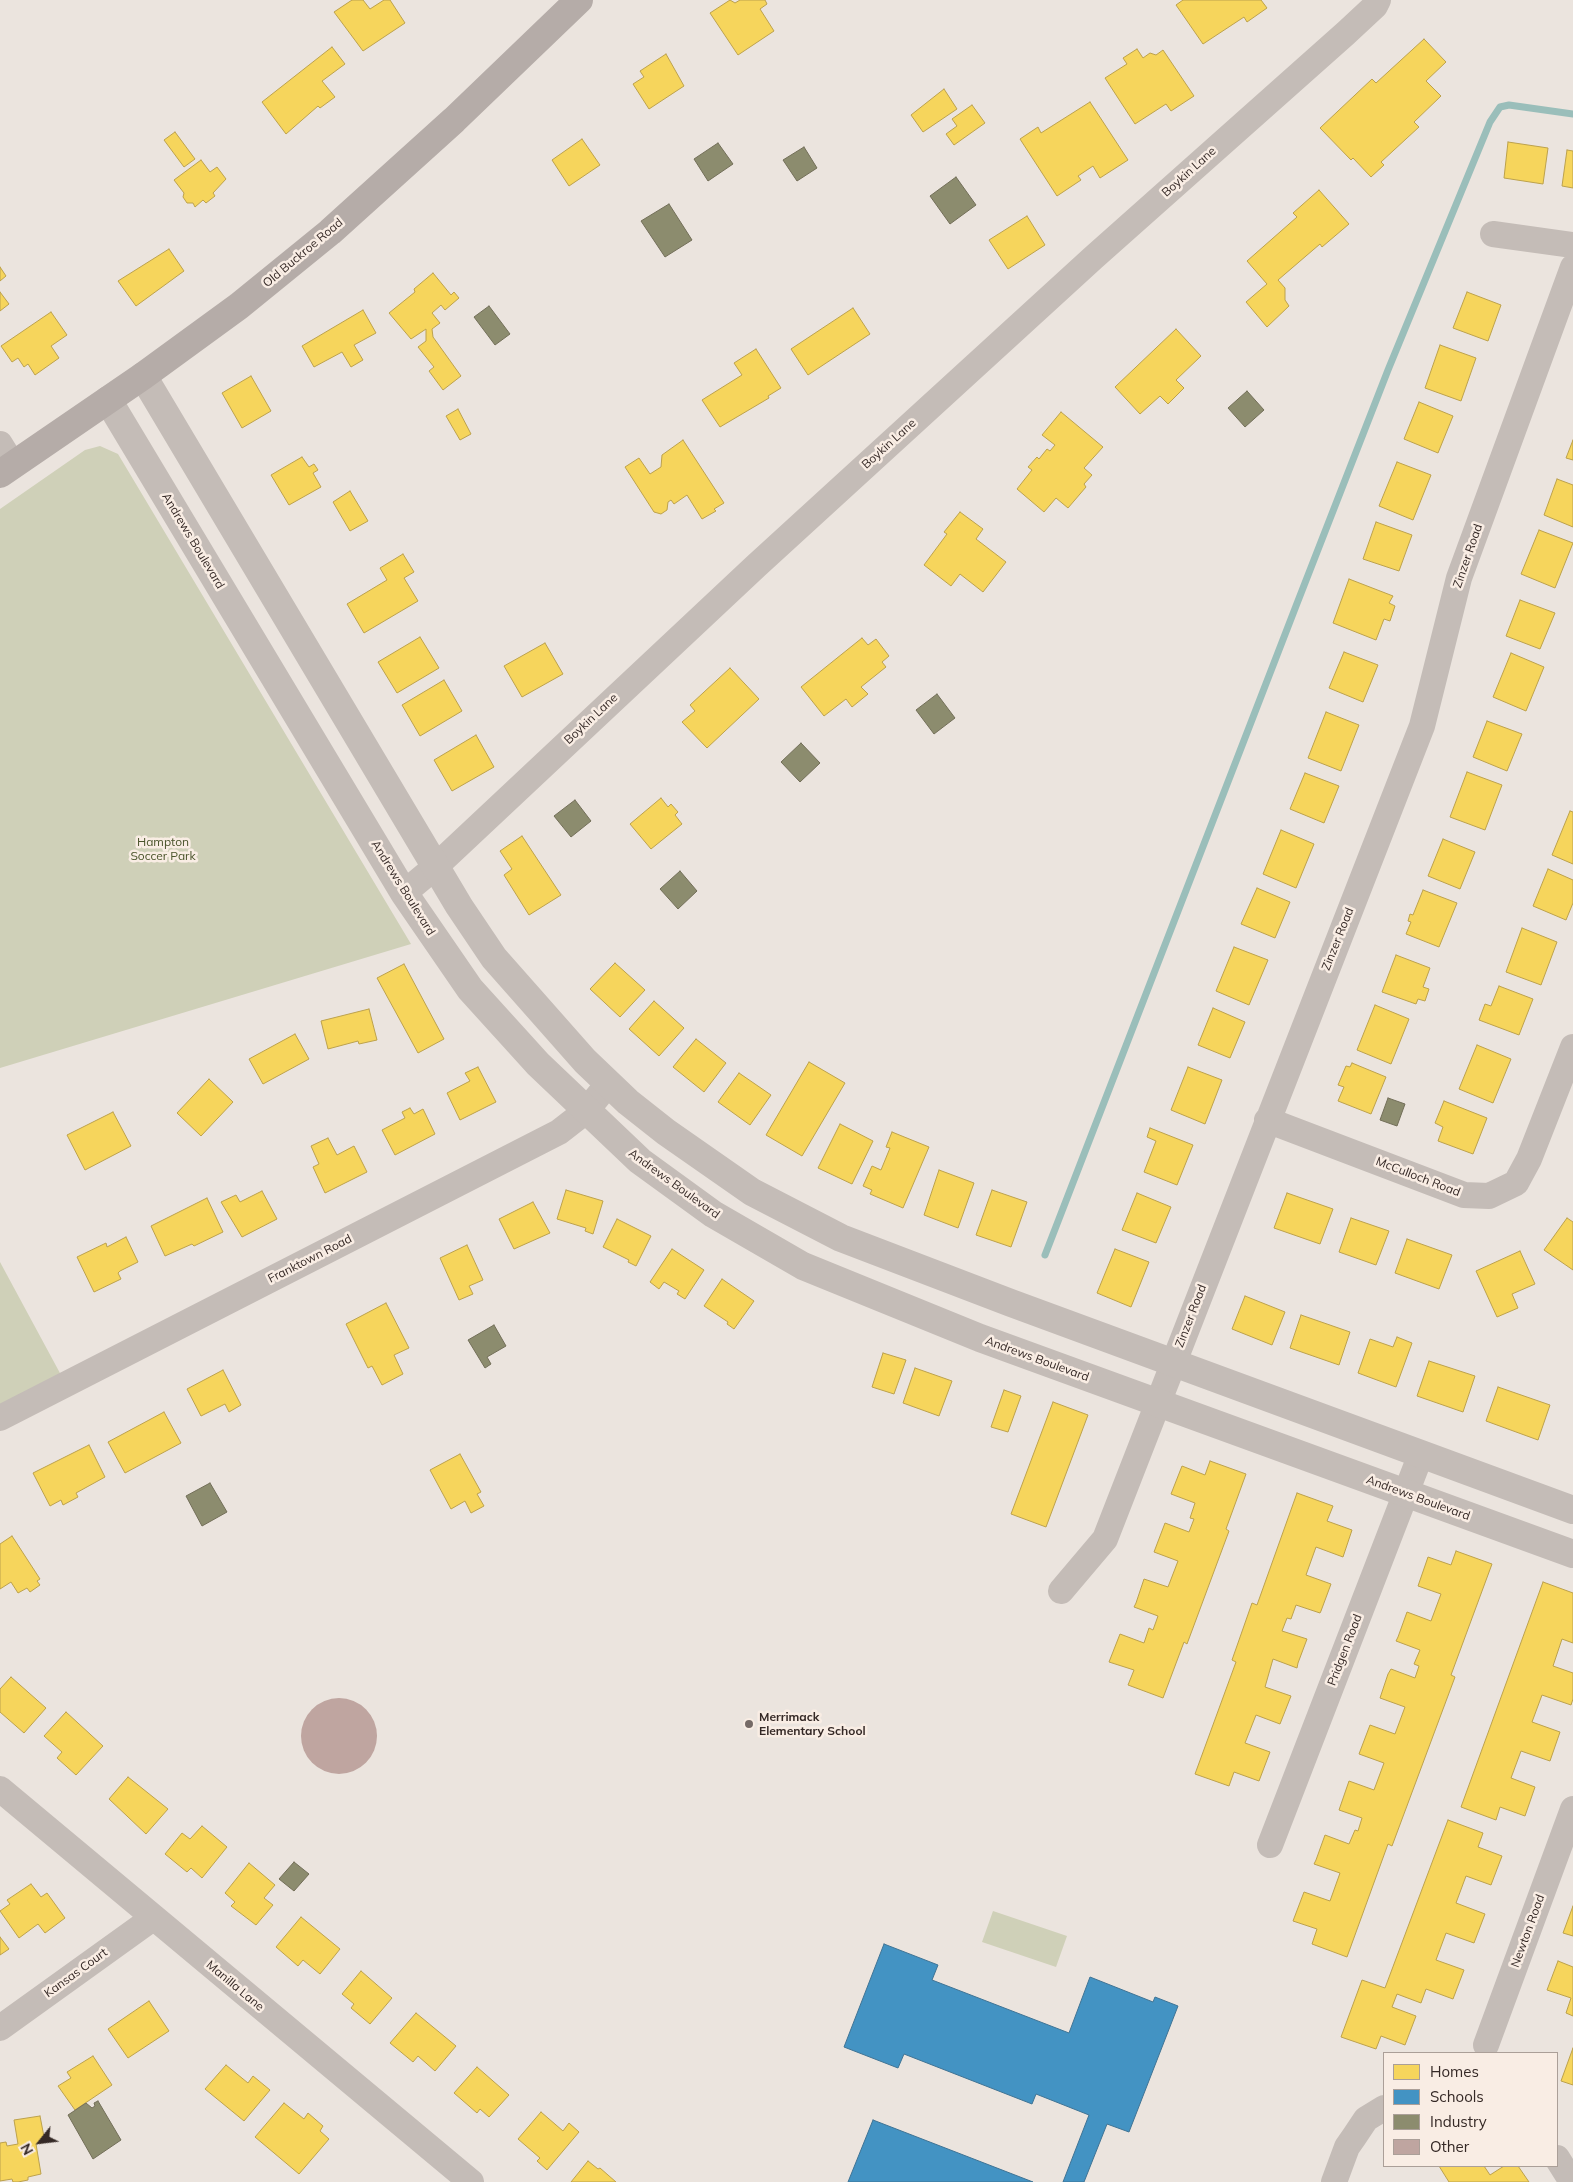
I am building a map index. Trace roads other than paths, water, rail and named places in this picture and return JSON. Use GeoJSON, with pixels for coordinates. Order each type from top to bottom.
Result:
{"type":"FeatureCollection","features":[{"type":"Feature","properties":{"kind":"main road","name":"Old Buckroe Road"},"geometry":{"type":"LineString","coordinates":[[4,461],[108,400],[239,306],[330,232],[454,120],[579,0]]}},
{"type":"Feature","properties":{"kind":"street","name":"Boykin Lane"},"geometry":{"type":"LineString","coordinates":[[404,893],[434,868],[764,559],[1092,258],[1346,33],[1375,6],[1378,0]]}},
{"type":"Feature","properties":{"kind":"street"},"geometry":{"type":"LineString","coordinates":[[1494,234],[1573,245]]}},
{"type":"Feature","properties":{"kind":"street","name":"Zinzer Road"},"geometry":{"type":"LineString","coordinates":[[1061,1591],[1105,1539],[1172,1363],[1422,726],[1458,578],[1573,267]]}},
{"type":"Feature","properties":{"kind":"street"},"geometry":{"type":"LineString","coordinates":[[143,376],[434,868],[494,958],[585,1062],[628,1102],[713,1167],[800,1218],[893,1259],[1573,1510]]}},
{"type":"Feature","properties":{"kind":"street","name":"Andrews Boulevard"},"geometry":{"type":"LineString","coordinates":[[108,400],[404,893],[470,989],[538,1064],[640,1161],[691,1198],[758,1241],[803,1266],[980,1338],[1573,1554]]}},
{"type":"Feature","properties":{"kind":"street","name":"McCulloch Road"},"geometry":{"type":"LineString","coordinates":[[1267,1120],[1464,1195],[1489,1196],[1516,1183],[1529,1158],[1573,1047]]}},
{"type":"Feature","properties":{"kind":"street","name":"Franktown Road"},"geometry":{"type":"LineString","coordinates":[[0,1418],[559,1132],[586,1111],[608,1084]]}},
{"type":"Feature","properties":{"kind":"street","name":"Pridgen Road"},"geometry":{"type":"LineString","coordinates":[[1270,1845],[1421,1454]]}},
{"type":"Feature","properties":{"kind":"street","name":"Manilla Lane"},"geometry":{"type":"LineString","coordinates":[[0,1789],[152,1918],[471,2182]]}},
{"type":"Feature","properties":{"kind":"street","name":"Newton Road"},"geometry":{"type":"LineString","coordinates":[[1483,2051],[1573,1809]]}},
{"type":"Feature","properties":{"kind":"street","name":"Kansas Court"},"geometry":{"type":"LineString","coordinates":[[0,2028],[152,1918]]}},
{"type":"Feature","properties":{"kind":"street"},"geometry":{"type":"LineString","coordinates":[[1334,2182],[1350,2142],[1366,2119],[1383,2109]]}},
{"type":"Feature","properties":{"kind":"street"},"geometry":{"type":"LineString","coordinates":[[1558,2160],[1572,2182]]}},
{"type":"Feature","properties":{"kind":"waterway"},"geometry":{"type":"LineString","coordinates":[[1045,1255],[1388,370],[1490,122],[1500,107],[1509,105],[1573,114]]}},
{"type":"Feature","properties":{"kind":"place","name":"Merrimack Elementary School"},"geometry":{"type":"Point","coordinates":[749,1724]}},
{"type":"Feature","properties":{"kind":"park label","name":"Hampton Soccer Park"},"geometry":{"type":"Point","coordinates":[163,849]}}]}
